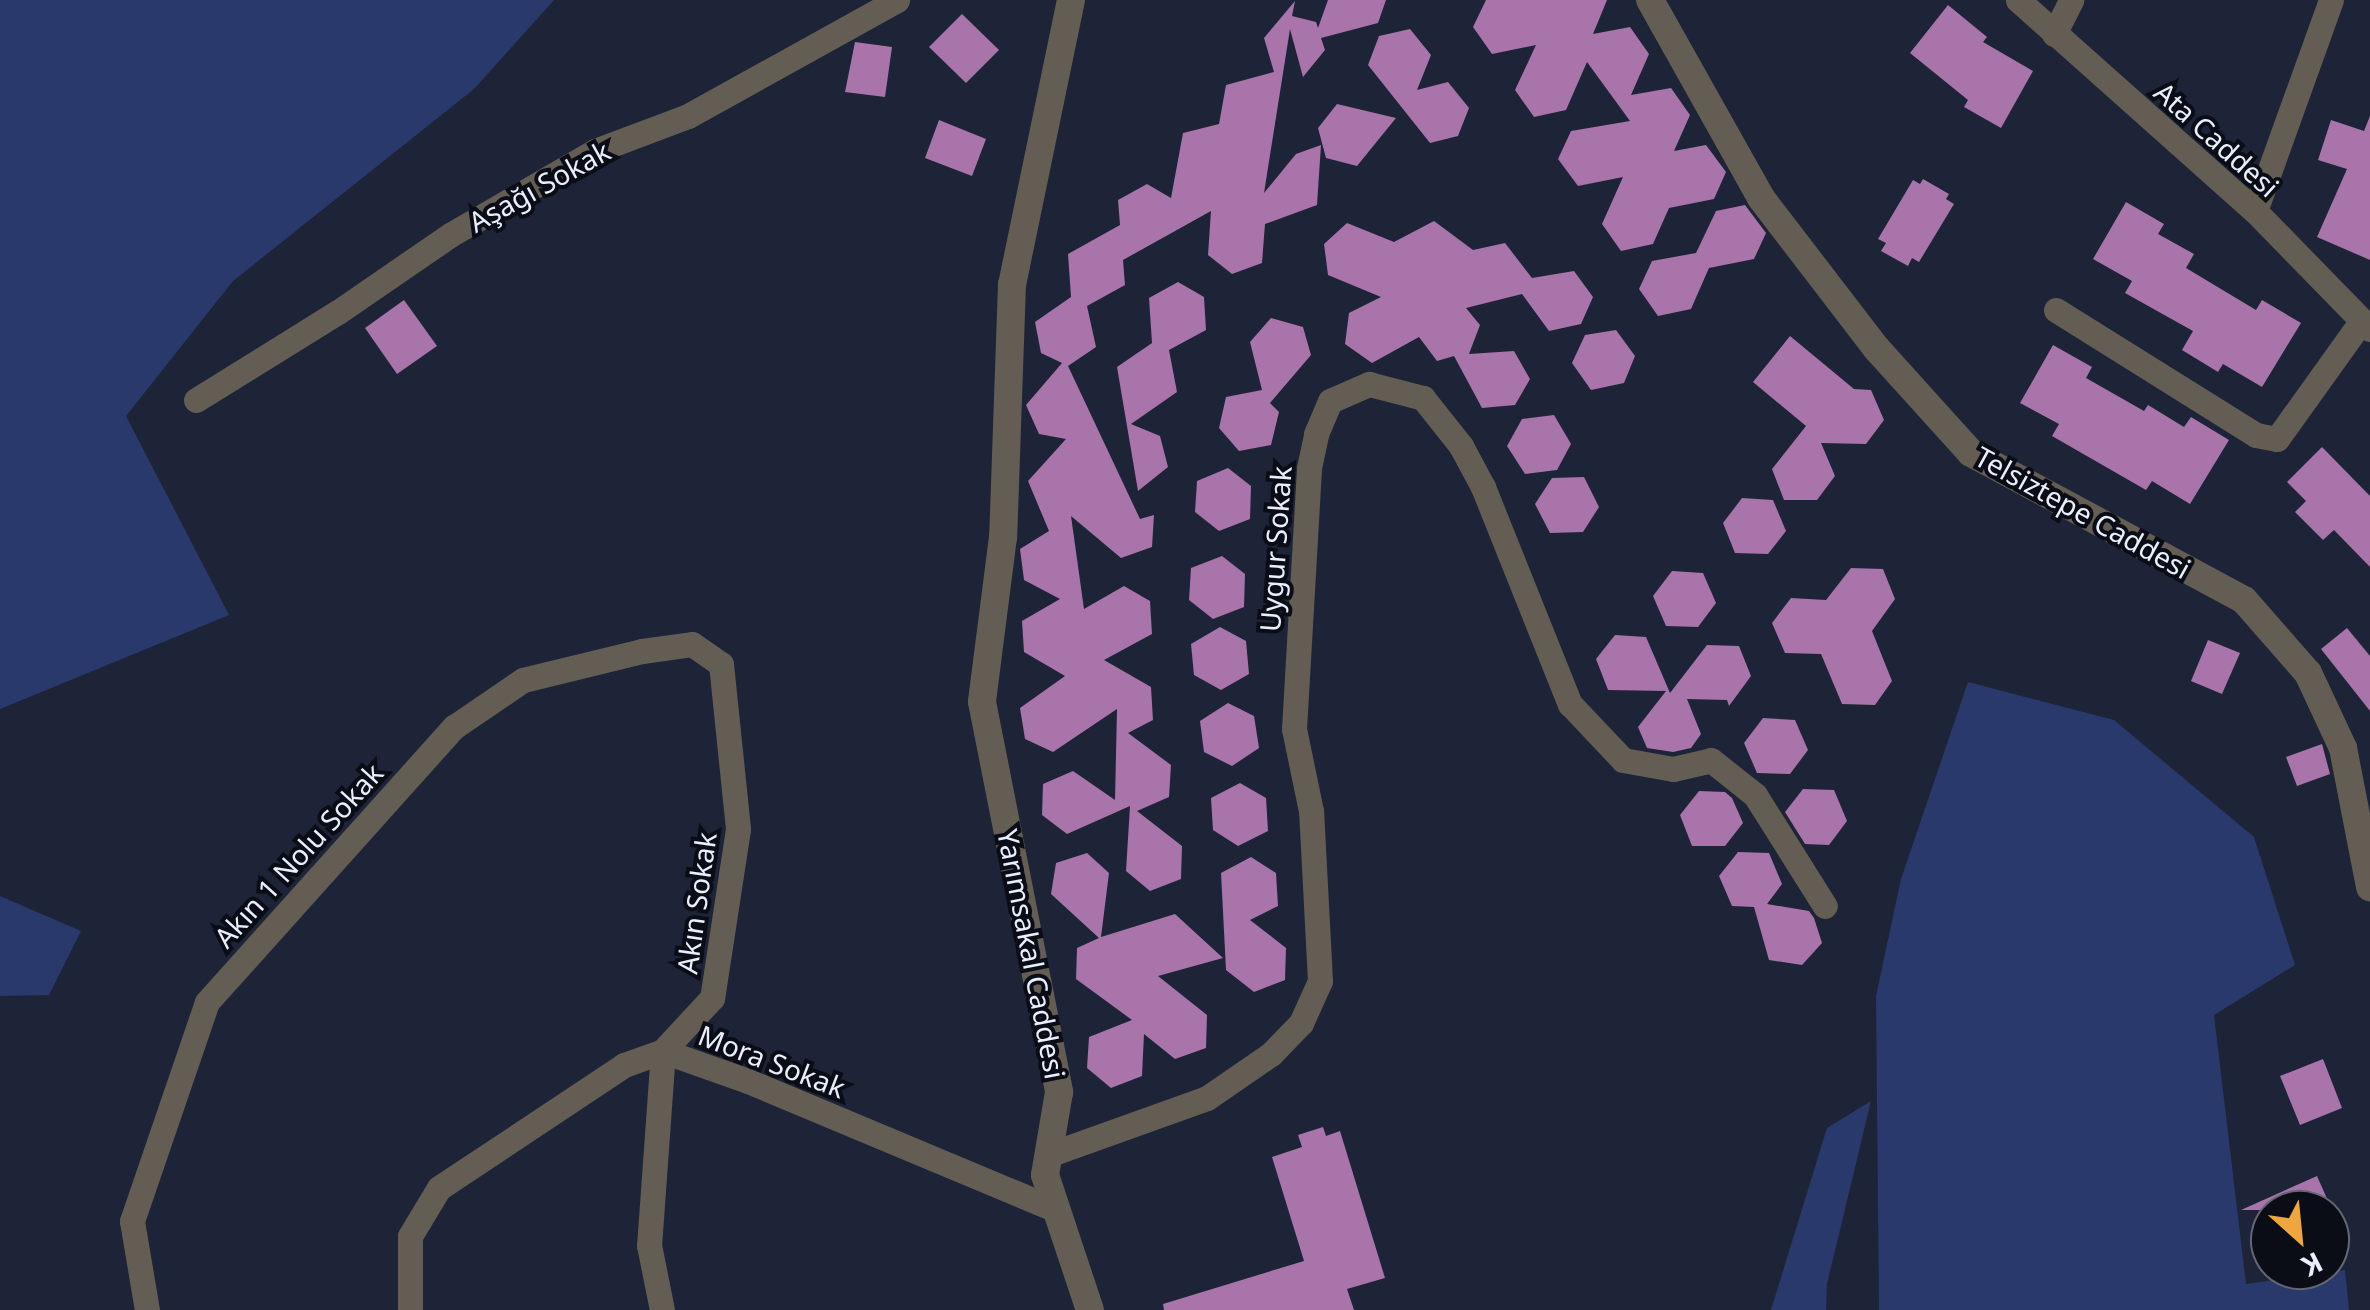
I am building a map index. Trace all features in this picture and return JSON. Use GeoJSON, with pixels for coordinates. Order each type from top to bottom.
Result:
{"type":"FeatureCollection","features":[{"type":"Feature","properties":{"kind":"street","name":"Aşağı Sokak"},"geometry":{"type":"LineString","coordinates":[[196,400],[450,235],[595,152],[688,116],[897,0]]}},
{"type":"Feature","properties":{"kind":"street","name":"Yarımsakal Caddesi"},"geometry":{"type":"LineString","coordinates":[[1071,0],[1012,284],[1003,537],[982,702],[1059,1092],[1045,1175],[1090,1310]]}},
{"type":"Feature","properties":{"kind":"street","name":"Telsiztepe Caddesi"},"geometry":{"type":"LineString","coordinates":[[1650,0],[1761,198],[1877,348],[1972,453],[2244,600],[2308,673],[2343,748],[2370,886]]}},
{"type":"Feature","properties":{"kind":"street","name":"Ata Caddesi"},"geometry":{"type":"LineString","coordinates":[[2018,0],[2255,211],[2365,326]]}},
{"type":"Feature","properties":{"kind":"street"},"geometry":{"type":"LineString","coordinates":[[2054,34],[2072,0]]}},
{"type":"Feature","properties":{"kind":"street"},"geometry":{"type":"LineString","coordinates":[[2255,211],[2332,0]]}},
{"type":"Feature","properties":{"kind":"street"},"geometry":{"type":"LineString","coordinates":[[2056,310],[2256,435],[2277,439],[2365,326]]}},
{"type":"Feature","properties":{"kind":"street","name":"Uygur Sokak"},"geometry":{"type":"LineString","coordinates":[[1048,1155],[1207,1098],[1281,1044],[1301,1022],[1320,981],[1311,811],[1294,729],[1309,468],[1316,434],[1330,401],[1369,384],[1423,398],[1460,446],[1484,487],[1570,704],[1624,760],[1673,769],[1710,760],[1726,772],[1755,795],[1826,906]]}},
{"type":"Feature","properties":{"kind":"street","name":"Akın 1 Nolu Sokak"},"geometry":{"type":"LineString","coordinates":[[147,1310],[132,1221],[207,1002],[310,883],[454,727],[523,680],[642,651],[692,644],[721,664]]}},
{"type":"Feature","properties":{"kind":"street","name":"Akın Sokak"},"geometry":{"type":"LineString","coordinates":[[663,1051],[712,998],[722,937],[738,830],[721,664]]}},
{"type":"Feature","properties":{"kind":"street"},"geometry":{"type":"LineString","coordinates":[[662,1310],[649,1245],[663,1051]]}},
{"type":"Feature","properties":{"kind":"street","name":"Mora Sokak"},"geometry":{"type":"LineString","coordinates":[[410,1310],[410,1236],[439,1188],[624,1065],[663,1051],[1056,1210]]}},
{"type":"Feature","properties":{"kind":"shaded area"},"geometry":{"type":"Polygon","coordinates":[[[0,0],[554,0],[474,89],[233,281],[126,416],[229,615],[0,709],[0,0]]]}},
{"type":"Feature","properties":{"kind":"shaded area"},"geometry":{"type":"Polygon","coordinates":[[[1968,682],[2114,720],[2254,837],[2295,965],[2214,1015],[2246,1284],[2250,1283],[2250,1290],[2347,1290],[2349,1310],[1879,1310],[1876,996],[1901,879],[1968,682]]]}},
{"type":"Feature","properties":{"kind":"shaded area"},"geometry":{"type":"Polygon","coordinates":[[[0,896],[81,931],[49,995],[0,996],[0,896]]]}},
{"type":"Feature","properties":{"kind":"shaded area"},"geometry":{"type":"Polygon","coordinates":[[[1871,1101],[1827,1284],[1826,1310],[1771,1310],[1827,1128],[1871,1101]]]}},
{"type":"Feature","properties":{"kind":"building"},"geometry":{"type":"Polygon","coordinates":[[[1328,0],[1386,0],[1378,23],[1321,38],[1325,50],[1303,77],[1290,29],[1264,193],[1296,154],[1321,145],[1317,205],[1265,224],[1262,263],[1232,274],[1208,255],[1211,211],[1123,260],[1125,285],[1087,306],[1096,347],[1068,366],[1140,519],[1154,515],[1152,547],[1121,558],[1071,516],[1084,609],[1124,586],[1150,601],[1152,634],[1104,660],[1151,687],[1153,720],[1128,733],[1171,765],[1169,797],[1137,811],[1182,846],[1181,879],[1150,891],[1126,871],[1130,806],[1067,834],[1042,815],[1043,784],[1073,771],[1115,800],[1117,709],[1053,752],[1025,739],[1020,708],[1065,676],[1024,652],[1022,621],[1060,599],[1024,580],[1020,549],[1049,531],[1028,481],[1066,439],[1039,434],[1026,405],[1062,363],[1041,353],[1035,322],[1071,297],[1068,254],[1120,225],[1118,200],[1147,184],[1171,198],[1183,133],[1219,124],[1226,85],[1274,72],[1264,38],[1295,1],[1292,16],[1316,22],[1318,28],[1328,0]]]}},
{"type":"Feature","properties":{"kind":"building"},"geometry":{"type":"Polygon","coordinates":[[[1486,0],[1607,0],[1593,34],[1630,27],[1649,54],[1631,95],[1671,88],[1690,115],[1674,151],[1706,145],[1726,172],[1714,199],[1669,208],[1653,244],[1621,251],[1602,224],[1623,177],[1578,186],[1558,159],[1571,131],[1630,121],[1587,62],[1566,110],[1534,117],[1515,90],[1536,45],[1492,54],[1473,27],[1486,0]]]}},
{"type":"Feature","properties":{"kind":"building"},"geometry":{"type":"Polygon","coordinates":[[[1948,5],[1987,37],[1983,42],[2033,71],[2001,128],[1964,107],[1968,100],[1910,53],[1948,5]]]}},
{"type":"Feature","properties":{"kind":"building"},"geometry":{"type":"Polygon","coordinates":[[[962,14],[999,50],[966,83],[929,47],[962,14]]]}},
{"type":"Feature","properties":{"kind":"building"},"geometry":{"type":"Polygon","coordinates":[[[1410,29],[1431,55],[1417,90],[1448,82],[1469,108],[1458,136],[1430,143],[1368,65],[1379,36],[1410,29]]]}},
{"type":"Feature","properties":{"kind":"building"},"geometry":{"type":"Polygon","coordinates":[[[855,42],[892,47],[885,97],[845,92],[855,42]]]}},
{"type":"Feature","properties":{"kind":"building"},"geometry":{"type":"Polygon","coordinates":[[[1337,104],[1396,118],[1357,166],[1326,158],[1318,128],[1337,104]]]}},
{"type":"Feature","properties":{"kind":"building"},"geometry":{"type":"Polygon","coordinates":[[[2370,116],[2370,260],[2317,237],[2347,169],[2318,160],[2331,120],[2364,131],[2370,116]]]}},
{"type":"Feature","properties":{"kind":"building"},"geometry":{"type":"Polygon","coordinates":[[[939,120],[986,139],[972,176],[925,158],[939,120]]]}},
{"type":"Feature","properties":{"kind":"building"},"geometry":{"type":"Polygon","coordinates":[[[1923,179],[1949,194],[1946,199],[1954,204],[1919,262],[1912,258],[1908,266],[1881,251],[1886,243],[1878,239],[1913,180],[1920,184],[1923,179]]]}},
{"type":"Feature","properties":{"kind":"building"},"geometry":{"type":"Polygon","coordinates":[[[2126,202],[2164,224],[2158,234],[2194,254],[2186,268],[2256,310],[2262,300],[2301,323],[2262,387],[2223,364],[2218,372],[2182,350],[2193,331],[2125,293],[2132,281],[2093,259],[2126,202]]]}},
{"type":"Feature","properties":{"kind":"building"},"geometry":{"type":"Polygon","coordinates":[[[1745,205],[1766,233],[1754,259],[1709,268],[1691,309],[1658,316],[1639,289],[1652,261],[1696,253],[1716,211],[1745,205]]]}},
{"type":"Feature","properties":{"kind":"building"},"geometry":{"type":"Polygon","coordinates":[[[1434,221],[1473,250],[1505,243],[1532,278],[1574,271],[1593,297],[1581,324],[1549,331],[1522,294],[1466,308],[1480,325],[1469,354],[1514,351],[1530,379],[1515,405],[1482,408],[1454,356],[1437,361],[1419,337],[1372,363],[1345,344],[1349,313],[1381,297],[1328,275],[1324,244],[1347,223],[1394,242],[1434,221]]]}},
{"type":"Feature","properties":{"kind":"building"},"geometry":{"type":"Polygon","coordinates":[[[1178,282],[1204,297],[1206,330],[1169,350],[1177,392],[1131,424],[1160,436],[1168,467],[1138,491],[1117,367],[1152,343],[1149,298],[1178,282]]]}},
{"type":"Feature","properties":{"kind":"building"},"geometry":{"type":"Polygon","coordinates":[[[404,300],[437,346],[397,374],[365,328],[404,300]]]}},
{"type":"Feature","properties":{"kind":"building"},"geometry":{"type":"Polygon","coordinates":[[[1271,318],[1303,327],[1311,355],[1270,403],[1279,412],[1271,445],[1239,451],[1219,428],[1226,397],[1262,390],[1250,342],[1271,318]]]}},
{"type":"Feature","properties":{"kind":"building"},"geometry":{"type":"Polygon","coordinates":[[[1616,330],[1635,356],[1624,383],[1591,390],[1572,363],[1585,335],[1616,330]]]}},
{"type":"Feature","properties":{"kind":"building"},"geometry":{"type":"Polygon","coordinates":[[[1790,336],[1854,389],[1871,390],[1884,420],[1866,444],[1821,443],[1835,476],[1817,500],[1784,500],[1772,469],[1806,426],[1753,382],[1790,336]]]}},
{"type":"Feature","properties":{"kind":"building"},"geometry":{"type":"Polygon","coordinates":[[[2053,345],[2092,367],[2086,378],[2144,411],[2148,405],[2184,427],[2191,417],[2229,440],[2190,504],[2152,481],[2146,490],[2052,436],[2059,424],[2020,403],[2053,345]]]}},
{"type":"Feature","properties":{"kind":"building"},"geometry":{"type":"Polygon","coordinates":[[[1554,415],[1571,444],[1557,470],[1525,474],[1507,446],[1522,419],[1554,415]]]}},
{"type":"Feature","properties":{"kind":"building"},"geometry":{"type":"Polygon","coordinates":[[[2322,447],[2370,496],[2370,567],[2334,530],[2323,540],[2295,512],[2306,501],[2287,482],[2322,447]]]}},
{"type":"Feature","properties":{"kind":"building"},"geometry":{"type":"Polygon","coordinates":[[[1228,468],[1251,486],[1250,519],[1219,531],[1195,512],[1197,481],[1228,468]]]}},
{"type":"Feature","properties":{"kind":"building"},"geometry":{"type":"Polygon","coordinates":[[[1584,477],[1599,507],[1583,532],[1550,533],[1535,504],[1552,478],[1584,477]]]}},
{"type":"Feature","properties":{"kind":"building"},"geometry":{"type":"Polygon","coordinates":[[[1742,498],[1773,500],[1786,531],[1768,554],[1735,553],[1723,523],[1742,498]]]}},
{"type":"Feature","properties":{"kind":"building"},"geometry":{"type":"Polygon","coordinates":[[[1222,556],[1245,574],[1244,607],[1213,619],[1189,600],[1191,568],[1222,556]]]}},
{"type":"Feature","properties":{"kind":"building"},"geometry":{"type":"Polygon","coordinates":[[[1851,568],[1883,569],[1895,599],[1872,631],[1892,681],[1875,705],[1842,704],[1821,654],[1785,653],[1772,623],[1791,598],[1826,600],[1851,568]]]}},
{"type":"Feature","properties":{"kind":"building"},"geometry":{"type":"Polygon","coordinates":[[[1672,571],[1703,573],[1716,603],[1698,627],[1666,626],[1653,596],[1672,571]]]}},
{"type":"Feature","properties":{"kind":"building"},"geometry":{"type":"Polygon","coordinates":[[[1220,627],[1246,641],[1249,674],[1221,690],[1194,675],[1191,644],[1220,627]]]}},
{"type":"Feature","properties":{"kind":"building"},"geometry":{"type":"Polygon","coordinates":[[[2347,628],[2370,656],[2370,711],[2321,649],[2347,628]]]}},
{"type":"Feature","properties":{"kind":"building"},"geometry":{"type":"Polygon","coordinates":[[[1615,635],[1646,637],[1670,693],[1707,645],[1739,646],[1751,676],[1729,706],[1727,700],[1687,699],[1701,734],[1691,748],[1673,752],[1647,748],[1638,727],[1666,691],[1608,690],[1596,659],[1615,635]]]}},
{"type":"Feature","properties":{"kind":"building"},"geometry":{"type":"Polygon","coordinates":[[[2208,640],[2240,653],[2222,694],[2191,681],[2208,640]]]}},
{"type":"Feature","properties":{"kind":"building"},"geometry":{"type":"Polygon","coordinates":[[[1228,703],[1254,716],[1259,748],[1232,766],[1204,752],[1200,721],[1228,703]]]}},
{"type":"Feature","properties":{"kind":"building"},"geometry":{"type":"Polygon","coordinates":[[[1763,718],[1795,720],[1808,750],[1790,774],[1757,773],[1744,743],[1763,718]]]}},
{"type":"Feature","properties":{"kind":"building"},"geometry":{"type":"Polygon","coordinates":[[[2322,744],[2330,774],[2297,786],[2286,757],[2322,744]]]}},
{"type":"Feature","properties":{"kind":"building"},"geometry":{"type":"Polygon","coordinates":[[[1240,783],[1266,798],[1268,831],[1238,846],[1213,830],[1211,798],[1240,783]]]}},
{"type":"Feature","properties":{"kind":"building"},"geometry":{"type":"Polygon","coordinates":[[[1803,789],[1834,790],[1847,821],[1829,845],[1805,844],[1785,812],[1803,789]]]}},
{"type":"Feature","properties":{"kind":"building"},"geometry":{"type":"Polygon","coordinates":[[[1699,791],[1725,792],[1732,798],[1743,823],[1725,846],[1692,846],[1680,815],[1699,791]]]}},
{"type":"Feature","properties":{"kind":"building"},"geometry":{"type":"Polygon","coordinates":[[[1738,852],[1769,853],[1782,884],[1767,904],[1809,911],[1814,918],[1822,943],[1802,965],[1769,960],[1754,907],[1732,906],[1719,876],[1738,852]]]}},
{"type":"Feature","properties":{"kind":"building"},"geometry":{"type":"Polygon","coordinates":[[[1087,853],[1109,873],[1101,937],[1175,914],[1223,958],[1158,976],[1207,1015],[1206,1048],[1175,1059],[1144,1034],[1142,1076],[1111,1088],[1087,1068],[1089,1037],[1132,1020],[1076,979],[1077,948],[1099,938],[1051,894],[1056,863],[1087,853]]]}},
{"type":"Feature","properties":{"kind":"building"},"geometry":{"type":"Polygon","coordinates":[[[1251,857],[1276,873],[1278,906],[1250,920],[1286,948],[1285,980],[1254,992],[1226,970],[1221,873],[1251,857]]]}},
{"type":"Feature","properties":{"kind":"building"},"geometry":{"type":"Polygon","coordinates":[[[2323,1059],[2342,1108],[2300,1125],[2280,1076],[2323,1059]]]}},
{"type":"Feature","properties":{"kind":"building"},"geometry":{"type":"Polygon","coordinates":[[[1323,1127],[1326,1136],[1340,1131],[1385,1278],[1347,1289],[1354,1310],[1164,1310],[1163,1304],[1304,1261],[1272,1157],[1302,1147],[1298,1135],[1323,1127]]]}},
{"type":"Feature","properties":{"kind":"building"},"geometry":{"type":"Polygon","coordinates":[[[2317,1176],[2323,1190],[2286,1190],[2317,1176]]]}}]}
